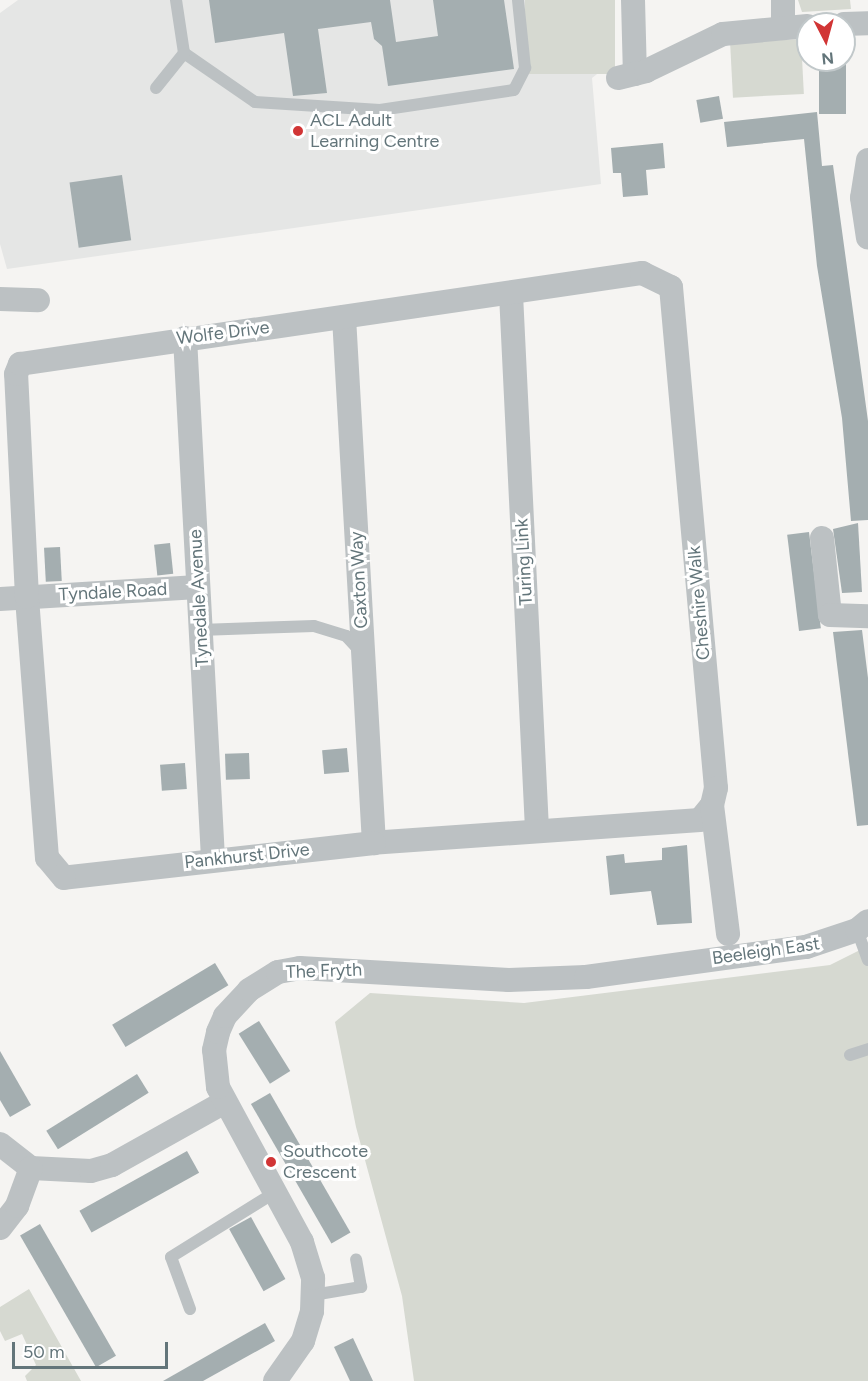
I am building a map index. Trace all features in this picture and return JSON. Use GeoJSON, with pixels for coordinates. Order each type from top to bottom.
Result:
{"type":"FeatureCollection","features":[{"type":"Feature","properties":{"kind":"street"},"geometry":{"type":"LineString","coordinates":[[633,0],[627,76],[723,34],[796,26]]}},
{"type":"Feature","properties":{"kind":"street"},"geometry":{"type":"LineString","coordinates":[[783,0],[783,27]]}},
{"type":"Feature","properties":{"kind":"street"},"geometry":{"type":"LineString","coordinates":[[868,160],[862,198],[868,238]]}},
{"type":"Feature","properties":{"kind":"street","name":"Wolfe Drive"},"geometry":{"type":"LineString","coordinates":[[27,597],[16,374],[20,364],[184,338],[511,294],[642,273],[655,282]]}},
{"type":"Feature","properties":{"kind":"street","name":"Cheshire Walk"},"geometry":{"type":"LineString","coordinates":[[655,282],[671,287],[716,788],[712,806],[728,934]]}},
{"type":"Feature","properties":{"kind":"street","name":"Turing Link"},"geometry":{"type":"LineString","coordinates":[[511,294],[537,830]]}},
{"type":"Feature","properties":{"kind":"street"},"geometry":{"type":"LineString","coordinates":[[0,299],[38,300]]}},
{"type":"Feature","properties":{"kind":"street","name":"Caxton Way"},"geometry":{"type":"LineString","coordinates":[[344,317],[374,843]]}},
{"type":"Feature","properties":{"kind":"street","name":"Tynedale Avenue"},"geometry":{"type":"LineString","coordinates":[[184,338],[213,859]]}},
{"type":"Feature","properties":{"kind":"street"},"geometry":{"type":"LineString","coordinates":[[822,538],[830,615],[868,616]]}},
{"type":"Feature","properties":{"kind":"street","name":"Tyndale Road"},"geometry":{"type":"LineString","coordinates":[[0,599],[198,587]]}},
{"type":"Feature","properties":{"kind":"street","name":"Pankhurst Drive"},"geometry":{"type":"LineString","coordinates":[[27,597],[47,858],[55,871],[64,878],[213,859],[374,843],[700,819],[712,806]]}},
{"type":"Feature","properties":{"kind":"street","name":"Beeleigh East"},"geometry":{"type":"LineString","coordinates":[[659,964],[806,947],[862,925]]}},
{"type":"Feature","properties":{"kind":"street","name":"The Fryth"},"geometry":{"type":"LineString","coordinates":[[275,1381],[303,1341],[313,1296],[302,1242],[223,1103],[214,1050],[225,1016],[249,990],[278,972],[331,967],[509,980],[586,977],[659,964]]}},
{"type":"Feature","properties":{"kind":"street"},"geometry":{"type":"LineString","coordinates":[[0,1144],[31,1168],[73,1173],[112,1165],[223,1103]]}},
{"type":"Feature","properties":{"kind":"street"},"geometry":{"type":"LineString","coordinates":[[0,1228],[16,1206],[31,1168]]}},
{"type":"Feature","properties":{"kind":"lane"},"geometry":{"type":"LineString","coordinates":[[176,0],[184,53],[255,102],[380,110],[514,90],[525,68],[518,0]]}},
{"type":"Feature","properties":{"kind":"lane"},"geometry":{"type":"LineString","coordinates":[[156,88],[184,53]]}},
{"type":"Feature","properties":{"kind":"lane"},"geometry":{"type":"LineString","coordinates":[[200,630],[314,626],[346,636],[363,654]]}},
{"type":"Feature","properties":{"kind":"lane"},"geometry":{"type":"LineString","coordinates":[[862,925],[868,960]]}},
{"type":"Feature","properties":{"kind":"lane"},"geometry":{"type":"LineString","coordinates":[[850,1054],[868,1049]]}},
{"type":"Feature","properties":{"kind":"lane"},"geometry":{"type":"LineString","coordinates":[[190,1309],[171,1257],[274,1193]]}},
{"type":"Feature","properties":{"kind":"lane"},"geometry":{"type":"LineString","coordinates":[[313,1296],[361,1287],[356,1259]]}},
{"type":"Feature","properties":{"kind":"shaded area","name":"ACL Adult Learning Centre"},"geometry":{"type":"Polygon","coordinates":[[[18,0],[525,0],[531,74],[601,71],[592,78],[601,184],[7,269],[0,244],[0,13],[18,0]]]}},
{"type":"Feature","properties":{"kind":"shaded area"},"geometry":{"type":"Polygon","coordinates":[[[525,0],[615,0],[615,74],[525,74],[525,0]]]}},
{"type":"Feature","properties":{"kind":"shaded area"},"geometry":{"type":"Polygon","coordinates":[[[798,0],[850,0],[851,9],[802,12],[798,0]]]}},
{"type":"Feature","properties":{"kind":"shaded area"},"geometry":{"type":"Polygon","coordinates":[[[796,39],[796,72],[803,72],[804,94],[733,98],[730,43],[796,39]]]}},
{"type":"Feature","properties":{"kind":"shaded area"},"geometry":{"type":"Polygon","coordinates":[[[868,946],[868,1381],[414,1381],[402,1296],[356,1127],[335,1022],[370,993],[524,1003],[830,965],[868,946]]]}},
{"type":"Feature","properties":{"kind":"shaded area"},"geometry":{"type":"Polygon","coordinates":[[[29,1289],[81,1381],[27,1381],[25,1376],[36,1365],[22,1334],[5,1341],[0,1331],[0,1307],[29,1289]]]}},
{"type":"Feature","properties":{"kind":"building"},"geometry":{"type":"Polygon","coordinates":[[[209,0],[390,0],[396,42],[438,36],[433,0],[504,0],[514,69],[388,86],[382,46],[374,39],[371,22],[318,29],[327,93],[293,96],[284,33],[215,43],[209,0]]]}},
{"type":"Feature","properties":{"kind":"building"},"geometry":{"type":"Polygon","coordinates":[[[819,72],[846,72],[846,114],[819,114],[819,72]]]}},
{"type":"Feature","properties":{"kind":"building"},"geometry":{"type":"Polygon","coordinates":[[[719,96],[723,119],[700,123],[696,100],[719,96]]]}},
{"type":"Feature","properties":{"kind":"building"},"geometry":{"type":"Polygon","coordinates":[[[817,112],[822,166],[833,165],[868,421],[868,520],[851,521],[842,418],[817,266],[804,139],[727,147],[724,122],[817,112]]]}},
{"type":"Feature","properties":{"kind":"building"},"geometry":{"type":"Polygon","coordinates":[[[663,143],[665,168],[646,170],[648,195],[623,197],[621,173],[613,173],[611,148],[663,143]]]}},
{"type":"Feature","properties":{"kind":"building"},"geometry":{"type":"Polygon","coordinates":[[[122,175],[131,240],[79,248],[70,182],[122,175]]]}},
{"type":"Feature","properties":{"kind":"building"},"geometry":{"type":"Polygon","coordinates":[[[858,523],[862,592],[842,593],[833,529],[858,523]]]}},
{"type":"Feature","properties":{"kind":"building"},"geometry":{"type":"Polygon","coordinates":[[[809,532],[821,628],[799,631],[787,535],[809,532]]]}},
{"type":"Feature","properties":{"kind":"building"},"geometry":{"type":"Polygon","coordinates":[[[170,543],[173,574],[157,576],[154,545],[170,543]]]}},
{"type":"Feature","properties":{"kind":"building"},"geometry":{"type":"Polygon","coordinates":[[[60,547],[62,581],[46,582],[44,548],[60,547]]]}},
{"type":"Feature","properties":{"kind":"building"},"geometry":{"type":"Polygon","coordinates":[[[862,630],[868,678],[868,825],[857,826],[833,632],[862,630]]]}},
{"type":"Feature","properties":{"kind":"building"},"geometry":{"type":"Polygon","coordinates":[[[347,748],[349,772],[324,774],[322,750],[347,748]]]}},
{"type":"Feature","properties":{"kind":"building"},"geometry":{"type":"Polygon","coordinates":[[[249,753],[250,779],[226,780],[225,754],[249,753]]]}},
{"type":"Feature","properties":{"kind":"building"},"geometry":{"type":"Polygon","coordinates":[[[185,763],[187,789],[162,791],[160,765],[185,763]]]}},
{"type":"Feature","properties":{"kind":"building"},"geometry":{"type":"Polygon","coordinates":[[[687,845],[692,923],[657,925],[651,891],[610,895],[606,856],[624,854],[625,863],[662,860],[662,848],[687,845]]]}},
{"type":"Feature","properties":{"kind":"building"},"geometry":{"type":"Polygon","coordinates":[[[215,963],[228,985],[126,1047],[112,1025],[215,963]]]}},
{"type":"Feature","properties":{"kind":"building"},"geometry":{"type":"Polygon","coordinates":[[[259,1021],[290,1071],[270,1084],[239,1034],[259,1021]]]}},
{"type":"Feature","properties":{"kind":"building"},"geometry":{"type":"Polygon","coordinates":[[[0,1051],[31,1105],[10,1117],[0,1100],[0,1051]]]}},
{"type":"Feature","properties":{"kind":"building"},"geometry":{"type":"Polygon","coordinates":[[[137,1074],[149,1093],[58,1149],[46,1131],[137,1074]]]}},
{"type":"Feature","properties":{"kind":"building"},"geometry":{"type":"Polygon","coordinates":[[[270,1093],[350,1232],[331,1243],[251,1104],[270,1093]]]}},
{"type":"Feature","properties":{"kind":"building"},"geometry":{"type":"Polygon","coordinates":[[[187,1151],[199,1173],[92,1232],[79,1211],[187,1151]]]}},
{"type":"Feature","properties":{"kind":"building"},"geometry":{"type":"Polygon","coordinates":[[[251,1217],[285,1279],[264,1291],[229,1229],[251,1217]]]}},
{"type":"Feature","properties":{"kind":"building"},"geometry":{"type":"Polygon","coordinates":[[[40,1224],[116,1356],[96,1367],[20,1236],[40,1224]]]}},
{"type":"Feature","properties":{"kind":"building"},"geometry":{"type":"Polygon","coordinates":[[[265,1323],[275,1341],[203,1381],[163,1381],[265,1323]]]}},
{"type":"Feature","properties":{"kind":"building"},"geometry":{"type":"Polygon","coordinates":[[[353,1338],[373,1381],[350,1381],[334,1347],[353,1338]]]}},
{"type":"Feature","properties":{"kind":"place","name":"ACL Adult Learning Centre"},"geometry":{"type":"Point","coordinates":[298,131]}},
{"type":"Feature","properties":{"kind":"place","name":"Southcote Crescent"},"geometry":{"type":"Point","coordinates":[271,1162]}}]}
